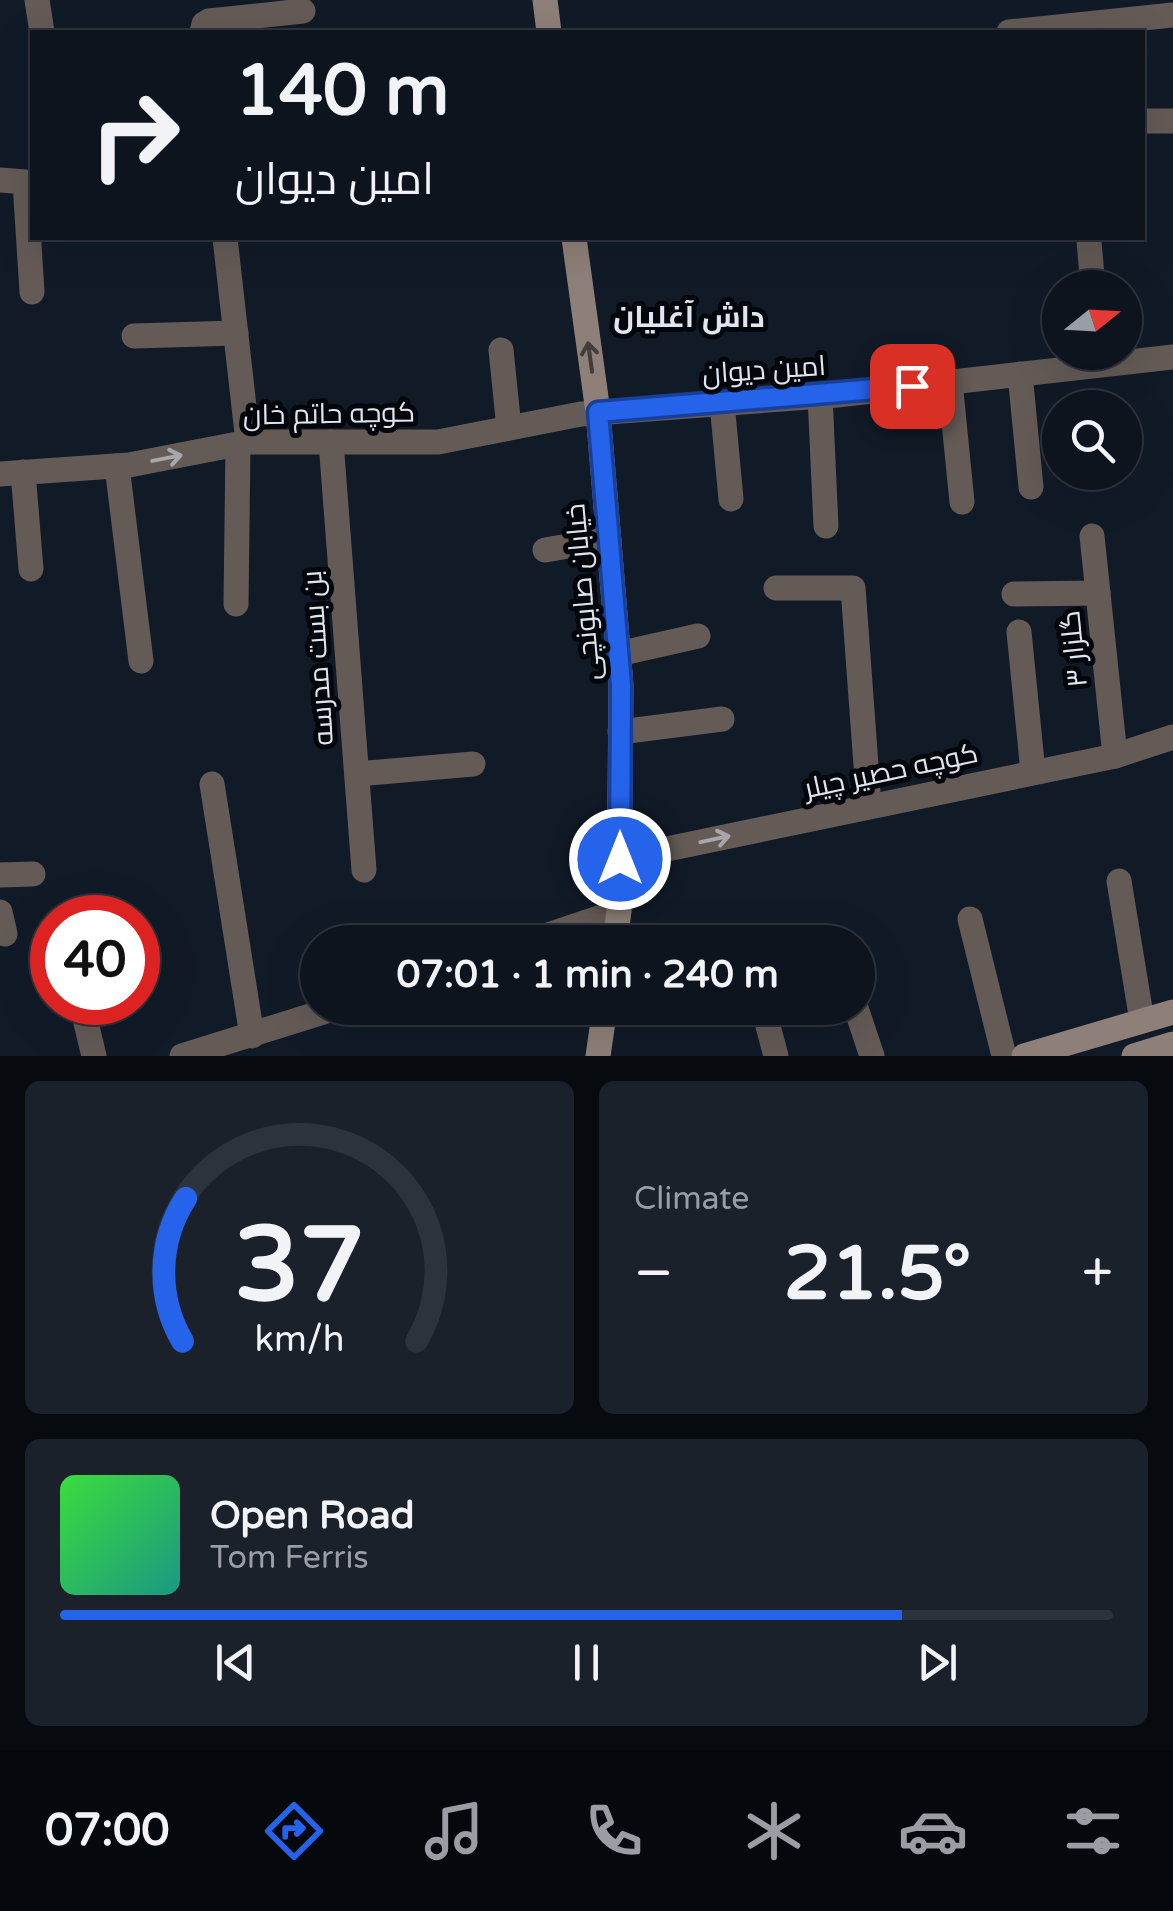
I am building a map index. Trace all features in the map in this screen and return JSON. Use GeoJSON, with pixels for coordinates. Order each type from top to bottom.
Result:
{"type":"FeatureCollection","features":[{"type":"Feature","properties":{"kind":"street"},"geometry":{"type":"LineString","coordinates":[[37,0],[42,30]]}},
{"type":"Feature","properties":{"kind":"street"},"geometry":{"type":"LineString","coordinates":[[545,0],[549,30]]}},
{"type":"Feature","properties":{"kind":"street"},"geometry":{"type":"LineString","coordinates":[[203,28],[303,11]]}},
{"type":"Feature","properties":{"kind":"street"},"geometry":{"type":"LineString","coordinates":[[1027,30],[1173,14]]}},
{"type":"Feature","properties":{"kind":"street"},"geometry":{"type":"LineString","coordinates":[[1145,121],[1173,121]]}},
{"type":"Feature","properties":{"kind":"street"},"geometry":{"type":"LineString","coordinates":[[12,181],[32,292]]}},
{"type":"Feature","properties":{"kind":"street"},"geometry":{"type":"LineString","coordinates":[[225,240],[243,443],[236,604]]}},
{"type":"Feature","properties":{"kind":"street","name":"خیابان صابونچی"},"geometry":{"type":"LineString","coordinates":[[574,240],[598,412],[618,654],[617,925]]}},
{"type":"Feature","properties":{"kind":"street"},"geometry":{"type":"LineString","coordinates":[[1089,241],[1091,270]]}},
{"type":"Feature","properties":{"kind":"street"},"geometry":{"type":"LineString","coordinates":[[134,336],[236,333]]}},
{"type":"Feature","properties":{"kind":"street"},"geometry":{"type":"LineString","coordinates":[[501,350],[509,428]]}},
{"type":"Feature","properties":{"kind":"street","name":"امین دیوان"},"geometry":{"type":"LineString","coordinates":[[1142,358],[1173,357]]}},
{"type":"Feature","properties":{"kind":"street","name":"امین دیوان"},"geometry":{"type":"LineString","coordinates":[[598,412],[820,396],[1042,370]]}},
{"type":"Feature","properties":{"kind":"street"},"geometry":{"type":"LineString","coordinates":[[1020,374],[1031,487]]}},
{"type":"Feature","properties":{"kind":"street"},"geometry":{"type":"LineString","coordinates":[[950,382],[962,502]]}},
{"type":"Feature","properties":{"kind":"street"},"geometry":{"type":"LineString","coordinates":[[820,396],[826,526]]}},
{"type":"Feature","properties":{"kind":"street"},"geometry":{"type":"LineString","coordinates":[[722,403],[731,499]]}},
{"type":"Feature","properties":{"kind":"street","name":"کوچه حاتم خان"},"geometry":{"type":"LineString","coordinates":[[12,473],[117,466],[243,443],[438,442],[598,412]]}},
{"type":"Feature","properties":{"kind":"street","name":"بن بست مدرسه"},"geometry":{"type":"LineString","coordinates":[[331,442],[364,870]]}},
{"type":"Feature","properties":{"kind":"street"},"geometry":{"type":"LineString","coordinates":[[117,466],[141,661]]}},
{"type":"Feature","properties":{"kind":"street"},"geometry":{"type":"LineString","coordinates":[[12,473],[31,569]]}},
{"type":"Feature","properties":{"kind":"street","name":"گلزار ۳"},"geometry":{"type":"LineString","coordinates":[[1092,536],[1115,756]]}},
{"type":"Feature","properties":{"kind":"street"},"geometry":{"type":"LineString","coordinates":[[545,550],[608,539]]}},
{"type":"Feature","properties":{"kind":"street"},"geometry":{"type":"LineString","coordinates":[[776,588],[853,588],[869,806]]}},
{"type":"Feature","properties":{"kind":"street"},"geometry":{"type":"LineString","coordinates":[[1014,594],[1098,594]]}},
{"type":"Feature","properties":{"kind":"street"},"geometry":{"type":"LineString","coordinates":[[1019,632],[1033,772]]}},
{"type":"Feature","properties":{"kind":"street"},"geometry":{"type":"LineString","coordinates":[[618,654],[698,636]]}},
{"type":"Feature","properties":{"kind":"street"},"geometry":{"type":"LineString","coordinates":[[620,732],[722,719]]}},
{"type":"Feature","properties":{"kind":"street","name":"کوچه حصیر چیلر"},"geometry":{"type":"LineString","coordinates":[[620,859],[1115,756],[1173,737]]}},
{"type":"Feature","properties":{"kind":"street"},"geometry":{"type":"LineString","coordinates":[[357,774],[473,764]]}},
{"type":"Feature","properties":{"kind":"street"},"geometry":{"type":"LineString","coordinates":[[212,784],[252,1036]]}},
{"type":"Feature","properties":{"kind":"street"},"geometry":{"type":"LineString","coordinates":[[0,875],[33,874]]}},
{"type":"Feature","properties":{"kind":"street"},"geometry":{"type":"LineString","coordinates":[[1120,881],[1142,1021]]}},
{"type":"Feature","properties":{"kind":"street"},"geometry":{"type":"LineString","coordinates":[[580,925],[619,912]]}},
{"type":"Feature","properties":{"kind":"street"},"geometry":{"type":"LineString","coordinates":[[970,919],[1004,1056]]}},
{"type":"Feature","properties":{"kind":"street"},"geometry":{"type":"LineString","coordinates":[[1024,1056],[1173,1012]]}},
{"type":"Feature","properties":{"kind":"street"},"geometry":{"type":"LineString","coordinates":[[182,1056],[300,1020]]}},
{"type":"Feature","properties":{"kind":"street"},"geometry":{"type":"LineString","coordinates":[[86,1025],[94,1056]]}},
{"type":"Feature","properties":{"kind":"street"},"geometry":{"type":"LineString","coordinates":[[598,1056],[603,1025]]}},
{"type":"Feature","properties":{"kind":"street"},"geometry":{"type":"LineString","coordinates":[[768,1025],[776,1056]]}},
{"type":"Feature","properties":{"kind":"street"},"geometry":{"type":"LineString","coordinates":[[862,1025],[872,1056]]}},
{"type":"Feature","properties":{"kind":"street"},"geometry":{"type":"LineString","coordinates":[[1134,1056],[1173,1044]]}},
{"type":"Feature","properties":{"kind":"district","name":"داش آغلیان"},"geometry":{"type":"Point","coordinates":[689,317]}},
{"type":"Feature","properties":{"kind":"route"},"geometry":{"type":"LineString","coordinates":[[620,859],[621,685],[598,412],[912,386]]}}]}
